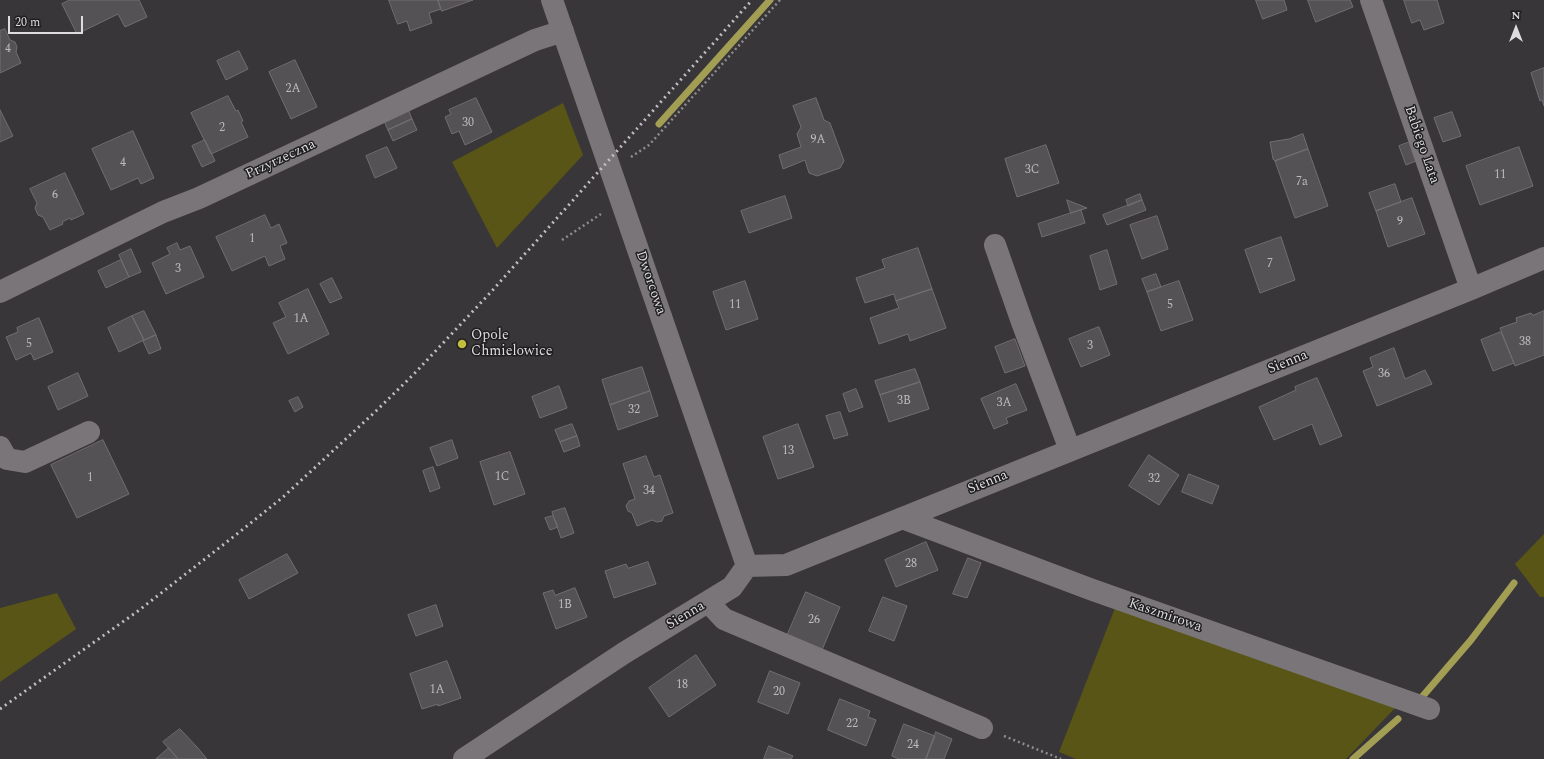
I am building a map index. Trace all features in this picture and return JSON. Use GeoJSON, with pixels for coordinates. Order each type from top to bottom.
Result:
{"type":"FeatureCollection","features":[{"type":"Feature","properties":{"kind":"street","name":"Dworcowa"},"geometry":{"type":"LineString","coordinates":[[552,0],[747,566]]}},
{"type":"Feature","properties":{"kind":"street","name":"Babiego Lata"},"geometry":{"type":"LineString","coordinates":[[1370,0],[1471,289]]}},
{"type":"Feature","properties":{"kind":"street","name":"Przyrzeczna"},"geometry":{"type":"LineString","coordinates":[[0,292],[163,212],[227,185],[535,40],[563,31]]}},
{"type":"Feature","properties":{"kind":"street"},"geometry":{"type":"LineString","coordinates":[[996,245],[1022,322],[1070,450]]}},
{"type":"Feature","properties":{"kind":"street","name":"Sienna"},"geometry":{"type":"LineString","coordinates":[[464,759],[624,653],[732,587],[747,566],[786,565],[1471,289],[1544,258]]}},
{"type":"Feature","properties":{"kind":"street"},"geometry":{"type":"LineString","coordinates":[[3,453],[25,462],[90,432]]}},
{"type":"Feature","properties":{"kind":"street","name":"Kaszmirowa"},"geometry":{"type":"LineString","coordinates":[[902,518],[1090,589],[1429,709]]}},
{"type":"Feature","properties":{"kind":"street"},"geometry":{"type":"LineString","coordinates":[[708,602],[724,619],[982,728]]}},
{"type":"Feature","properties":{"kind":"path"},"geometry":{"type":"LineString","coordinates":[[611,171],[649,145],[780,0]]}},
{"type":"Feature","properties":{"kind":"path"},"geometry":{"type":"LineString","coordinates":[[562,240],[605,212]]}},
{"type":"Feature","properties":{"kind":"path"},"geometry":{"type":"LineString","coordinates":[[982,728],[1061,759]]}},
{"type":"Feature","properties":{"kind":"shaded area"},"geometry":{"type":"Polygon","coordinates":[[[563,103],[583,155],[497,248],[452,162],[563,103]]]}},
{"type":"Feature","properties":{"kind":"shaded area"},"geometry":{"type":"Polygon","coordinates":[[[1544,534],[1544,597],[1540,597],[1515,564],[1544,534]]]}},
{"type":"Feature","properties":{"kind":"shaded area"},"geometry":{"type":"Polygon","coordinates":[[[57,593],[76,629],[0,682],[0,608],[57,593]]]}},
{"type":"Feature","properties":{"kind":"shaded area"},"geometry":{"type":"Polygon","coordinates":[[[1115,608],[1399,704],[1346,759],[1076,759],[1059,752],[1115,608]]]}},
{"type":"Feature","properties":{"kind":"building"},"geometry":{"type":"Polygon","coordinates":[[[70,0],[139,0],[147,17],[125,27],[118,14],[77,34],[62,4],[70,0]]]}},
{"type":"Feature","properties":{"kind":"building"},"geometry":{"type":"Polygon","coordinates":[[[389,0],[438,0],[441,9],[429,13],[432,23],[410,31],[407,21],[398,24],[389,0]]]}},
{"type":"Feature","properties":{"kind":"building"},"geometry":{"type":"Polygon","coordinates":[[[438,0],[473,0],[442,11],[438,0]]]}},
{"type":"Feature","properties":{"kind":"building"},"geometry":{"type":"Polygon","coordinates":[[[1256,0],[1284,0],[1287,10],[1263,19],[1256,0]]]}},
{"type":"Feature","properties":{"kind":"building"},"geometry":{"type":"Polygon","coordinates":[[[1308,0],[1350,0],[1353,7],[1316,22],[1308,0]]]}},
{"type":"Feature","properties":{"kind":"building"},"geometry":{"type":"Polygon","coordinates":[[[1404,0],[1437,0],[1444,23],[1424,30],[1420,20],[1412,23],[1404,0]]]}},
{"type":"Feature","properties":{"kind":"building"},"geometry":{"type":"Polygon","coordinates":[[[5,29],[10,40],[15,42],[17,47],[16,52],[21,63],[0,73],[0,31],[5,29]]]}},
{"type":"Feature","properties":{"kind":"building"},"geometry":{"type":"Polygon","coordinates":[[[239,51],[248,69],[226,80],[217,61],[239,51]]]}},
{"type":"Feature","properties":{"kind":"building"},"geometry":{"type":"Polygon","coordinates":[[[295,60],[317,107],[291,119],[269,72],[295,60]]]}},
{"type":"Feature","properties":{"kind":"building"},"geometry":{"type":"Polygon","coordinates":[[[1544,68],[1544,106],[1542,100],[1540,101],[1531,73],[1544,68]]]}},
{"type":"Feature","properties":{"kind":"building"},"geometry":{"type":"Polygon","coordinates":[[[228,96],[236,111],[238,110],[243,121],[241,122],[248,137],[211,154],[191,113],[228,96]]]}},
{"type":"Feature","properties":{"kind":"building"},"geometry":{"type":"Polygon","coordinates":[[[476,98],[492,132],[465,145],[459,131],[452,134],[445,117],[451,114],[449,110],[476,98]]]}},
{"type":"Feature","properties":{"kind":"building"},"geometry":{"type":"Polygon","coordinates":[[[816,98],[824,120],[830,123],[844,161],[840,168],[817,176],[809,173],[805,160],[783,169],[779,155],[801,147],[797,134],[801,127],[793,106],[816,98]]]}},
{"type":"Feature","properties":{"kind":"building"},"geometry":{"type":"Polygon","coordinates":[[[408,109],[412,119],[388,130],[384,121],[408,109]]]}},
{"type":"Feature","properties":{"kind":"building"},"geometry":{"type":"Polygon","coordinates":[[[0,110],[13,136],[0,142],[0,110]]]}},
{"type":"Feature","properties":{"kind":"building"},"geometry":{"type":"Polygon","coordinates":[[[1452,112],[1461,136],[1443,142],[1434,118],[1452,112]]]}},
{"type":"Feature","properties":{"kind":"building"},"geometry":{"type":"Polygon","coordinates":[[[412,119],[417,130],[393,141],[388,130],[412,119]]]}},
{"type":"Feature","properties":{"kind":"building"},"geometry":{"type":"Polygon","coordinates":[[[133,131],[154,178],[141,184],[138,178],[111,190],[92,149],[133,131]]]}},
{"type":"Feature","properties":{"kind":"building"},"geometry":{"type":"Polygon","coordinates":[[[1303,134],[1308,149],[1275,161],[1273,159],[1270,142],[1289,139],[1303,134]]]}},
{"type":"Feature","properties":{"kind":"building"},"geometry":{"type":"Polygon","coordinates":[[[205,140],[215,161],[202,167],[192,146],[205,140]]]}},
{"type":"Feature","properties":{"kind":"building"},"geometry":{"type":"Polygon","coordinates":[[[1410,142],[1416,161],[1406,165],[1399,146],[1410,142]]]}},
{"type":"Feature","properties":{"kind":"building"},"geometry":{"type":"Polygon","coordinates":[[[1046,145],[1059,183],[1017,197],[1005,159],[1046,145]]]}},
{"type":"Feature","properties":{"kind":"building"},"geometry":{"type":"Polygon","coordinates":[[[387,147],[397,168],[375,178],[366,156],[387,147]]]}},
{"type":"Feature","properties":{"kind":"building"},"geometry":{"type":"Polygon","coordinates":[[[1519,147],[1533,186],[1480,205],[1466,166],[1519,147]]]}},
{"type":"Feature","properties":{"kind":"building"},"geometry":{"type":"Polygon","coordinates":[[[1308,149],[1328,206],[1295,218],[1275,161],[1308,149]]]}},
{"type":"Feature","properties":{"kind":"building"},"geometry":{"type":"Polygon","coordinates":[[[65,173],[84,214],[71,220],[70,218],[62,222],[63,224],[50,230],[43,217],[38,215],[35,208],[37,203],[30,189],[65,173]]]}},
{"type":"Feature","properties":{"kind":"building"},"geometry":{"type":"Polygon","coordinates":[[[1395,184],[1401,202],[1376,211],[1369,193],[1395,184]]]}},
{"type":"Feature","properties":{"kind":"building"},"geometry":{"type":"Polygon","coordinates":[[[1140,194],[1142,200],[1128,206],[1126,200],[1140,194]]]}},
{"type":"Feature","properties":{"kind":"building"},"geometry":{"type":"Polygon","coordinates":[[[785,196],[792,218],[749,233],[741,211],[785,196]]]}},
{"type":"Feature","properties":{"kind":"building"},"geometry":{"type":"Polygon","coordinates":[[[1412,198],[1425,234],[1388,247],[1376,211],[1412,198]]]}},
{"type":"Feature","properties":{"kind":"building"},"geometry":{"type":"Polygon","coordinates":[[[1067,200],[1087,208],[1071,213],[1067,200]]]}},
{"type":"Feature","properties":{"kind":"building"},"geometry":{"type":"Polygon","coordinates":[[[1142,200],[1146,210],[1107,225],[1103,215],[1142,200]]]}},
{"type":"Feature","properties":{"kind":"building"},"geometry":{"type":"Polygon","coordinates":[[[1081,210],[1085,223],[1042,237],[1038,224],[1081,210]]]}},
{"type":"Feature","properties":{"kind":"building"},"geometry":{"type":"Polygon","coordinates":[[[265,215],[271,228],[279,224],[287,243],[280,246],[285,259],[269,266],[265,256],[232,271],[216,237],[265,215]]]}},
{"type":"Feature","properties":{"kind":"building"},"geometry":{"type":"Polygon","coordinates":[[[1157,216],[1168,249],[1142,259],[1130,225],[1157,216]]]}},
{"type":"Feature","properties":{"kind":"building"},"geometry":{"type":"Polygon","coordinates":[[[1281,237],[1295,280],[1260,293],[1245,250],[1281,237]]]}},
{"type":"Feature","properties":{"kind":"building"},"geometry":{"type":"Polygon","coordinates":[[[177,243],[180,250],[190,246],[204,277],[166,294],[152,263],[170,254],[167,248],[177,243]]]}},
{"type":"Feature","properties":{"kind":"building"},"geometry":{"type":"Polygon","coordinates":[[[918,248],[932,289],[896,301],[894,294],[865,303],[856,278],[885,268],[882,260],[918,248]]]}},
{"type":"Feature","properties":{"kind":"building"},"geometry":{"type":"Polygon","coordinates":[[[131,249],[141,272],[129,277],[119,255],[131,249]]]}},
{"type":"Feature","properties":{"kind":"building"},"geometry":{"type":"Polygon","coordinates":[[[1107,250],[1117,284],[1100,290],[1090,256],[1107,250]]]}},
{"type":"Feature","properties":{"kind":"building"},"geometry":{"type":"Polygon","coordinates":[[[121,260],[129,277],[106,288],[98,271],[121,260]]]}},
{"type":"Feature","properties":{"kind":"building"},"geometry":{"type":"Polygon","coordinates":[[[1156,274],[1161,287],[1147,292],[1142,279],[1156,274]]]}},
{"type":"Feature","properties":{"kind":"building"},"geometry":{"type":"Polygon","coordinates":[[[332,278],[342,298],[330,303],[320,284],[332,278]]]}},
{"type":"Feature","properties":{"kind":"building"},"geometry":{"type":"Polygon","coordinates":[[[745,281],[758,319],[726,330],[713,292],[745,281]]]}},
{"type":"Feature","properties":{"kind":"building"},"geometry":{"type":"Polygon","coordinates":[[[1179,281],[1193,320],[1161,331],[1147,292],[1179,281]]]}},
{"type":"Feature","properties":{"kind":"building"},"geometry":{"type":"Polygon","coordinates":[[[308,289],[329,334],[288,354],[273,323],[286,317],[279,303],[308,289]]]}},
{"type":"Feature","properties":{"kind":"building"},"geometry":{"type":"Polygon","coordinates":[[[932,289],[946,328],[910,341],[908,334],[879,344],[870,318],[899,308],[896,301],[932,289]]]}},
{"type":"Feature","properties":{"kind":"building"},"geometry":{"type":"Polygon","coordinates":[[[144,311],[156,335],[144,340],[132,316],[144,311]]]}},
{"type":"Feature","properties":{"kind":"building"},"geometry":{"type":"Polygon","coordinates":[[[1544,311],[1544,355],[1515,366],[1500,328],[1517,322],[1516,318],[1531,313],[1533,315],[1544,311]]]}},
{"type":"Feature","properties":{"kind":"building"},"geometry":{"type":"Polygon","coordinates":[[[132,316],[144,340],[119,352],[108,328],[132,316]]]}},
{"type":"Feature","properties":{"kind":"building"},"geometry":{"type":"Polygon","coordinates":[[[39,318],[53,352],[34,360],[31,353],[16,360],[6,337],[18,332],[17,328],[39,318]]]}},
{"type":"Feature","properties":{"kind":"building"},"geometry":{"type":"Polygon","coordinates":[[[1099,327],[1110,355],[1081,367],[1069,339],[1099,327]]]}},
{"type":"Feature","properties":{"kind":"building"},"geometry":{"type":"Polygon","coordinates":[[[1501,332],[1514,363],[1493,371],[1481,340],[1501,332]]]}},
{"type":"Feature","properties":{"kind":"building"},"geometry":{"type":"Polygon","coordinates":[[[156,335],[161,349],[149,354],[143,341],[156,335]]]}},
{"type":"Feature","properties":{"kind":"building"},"geometry":{"type":"Polygon","coordinates":[[[1015,339],[1025,366],[1005,373],[995,347],[1015,339]]]}},
{"type":"Feature","properties":{"kind":"building"},"geometry":{"type":"Polygon","coordinates":[[[1394,348],[1405,379],[1425,370],[1432,384],[1377,406],[1363,371],[1373,367],[1370,358],[1394,348]]]}},
{"type":"Feature","properties":{"kind":"building"},"geometry":{"type":"Polygon","coordinates":[[[642,367],[650,391],[610,405],[602,380],[642,367]]]}},
{"type":"Feature","properties":{"kind":"building"},"geometry":{"type":"Polygon","coordinates":[[[915,369],[920,382],[880,395],[875,381],[915,369]]]}},
{"type":"Feature","properties":{"kind":"building"},"geometry":{"type":"Polygon","coordinates":[[[78,373],[88,396],[58,410],[48,387],[78,373]]]}},
{"type":"Feature","properties":{"kind":"building"},"geometry":{"type":"Polygon","coordinates":[[[1317,378],[1342,436],[1320,445],[1312,424],[1274,440],[1259,407],[1296,390],[1295,387],[1317,378]]]}},
{"type":"Feature","properties":{"kind":"building"},"geometry":{"type":"Polygon","coordinates":[[[920,382],[929,409],[889,422],[880,395],[920,382]]]}},
{"type":"Feature","properties":{"kind":"building"},"geometry":{"type":"Polygon","coordinates":[[[1016,384],[1027,410],[1006,418],[1008,423],[994,429],[981,399],[1016,384]]]}},
{"type":"Feature","properties":{"kind":"building"},"geometry":{"type":"Polygon","coordinates":[[[559,386],[567,408],[540,418],[532,397],[559,386]]]}},
{"type":"Feature","properties":{"kind":"building"},"geometry":{"type":"Polygon","coordinates":[[[856,389],[863,407],[849,412],[843,394],[856,389]]]}},
{"type":"Feature","properties":{"kind":"building"},"geometry":{"type":"Polygon","coordinates":[[[650,391],[658,416],[618,430],[610,405],[650,391]]]}},
{"type":"Feature","properties":{"kind":"building"},"geometry":{"type":"Polygon","coordinates":[[[298,397],[303,407],[295,412],[289,401],[298,397]]]}},
{"type":"Feature","properties":{"kind":"building"},"geometry":{"type":"Polygon","coordinates":[[[840,412],[848,435],[834,439],[826,416],[840,412]]]}},
{"type":"Feature","properties":{"kind":"building"},"geometry":{"type":"Polygon","coordinates":[[[572,424],[577,436],[560,442],[555,430],[572,424]]]}},
{"type":"Feature","properties":{"kind":"building"},"geometry":{"type":"Polygon","coordinates":[[[798,424],[814,467],[778,479],[763,437],[798,424]]]}},
{"type":"Feature","properties":{"kind":"building"},"geometry":{"type":"Polygon","coordinates":[[[577,436],[580,446],[564,452],[560,442],[577,436]]]}},
{"type":"Feature","properties":{"kind":"building"},"geometry":{"type":"Polygon","coordinates":[[[103,440],[129,494],[77,518],[51,465],[103,440]]]}},
{"type":"Feature","properties":{"kind":"building"},"geometry":{"type":"Polygon","coordinates":[[[452,440],[458,458],[437,466],[430,448],[452,440]]]}},
{"type":"Feature","properties":{"kind":"building"},"geometry":{"type":"Polygon","coordinates":[[[510,452],[525,494],[494,505],[480,462],[510,452]]]}},
{"type":"Feature","properties":{"kind":"building"},"geometry":{"type":"Polygon","coordinates":[[[1149,455],[1179,475],[1159,505],[1129,486],[1149,455]]]}},
{"type":"Feature","properties":{"kind":"building"},"geometry":{"type":"Polygon","coordinates":[[[646,456],[654,477],[660,475],[673,513],[664,516],[662,521],[657,522],[652,520],[637,526],[632,513],[628,511],[626,506],[629,501],[635,499],[623,464],[646,456]]]}},
{"type":"Feature","properties":{"kind":"building"},"geometry":{"type":"Polygon","coordinates":[[[433,467],[440,488],[430,492],[423,471],[433,467]]]}},
{"type":"Feature","properties":{"kind":"building"},"geometry":{"type":"Polygon","coordinates":[[[1189,474],[1219,486],[1212,504],[1182,492],[1189,474]]]}},
{"type":"Feature","properties":{"kind":"building"},"geometry":{"type":"Polygon","coordinates":[[[565,508],[574,533],[561,538],[552,512],[565,508]]]}},
{"type":"Feature","properties":{"kind":"building"},"geometry":{"type":"Polygon","coordinates":[[[553,516],[558,527],[550,530],[545,518],[553,516]]]}},
{"type":"Feature","properties":{"kind":"building"},"geometry":{"type":"Polygon","coordinates":[[[926,542],[938,570],[896,587],[885,560],[926,542]]]}},
{"type":"Feature","properties":{"kind":"building"},"geometry":{"type":"Polygon","coordinates":[[[287,554],[298,573],[249,599],[239,580],[287,554]]]}},
{"type":"Feature","properties":{"kind":"building"},"geometry":{"type":"Polygon","coordinates":[[[968,558],[981,563],[967,598],[953,594],[968,558]]]}},
{"type":"Feature","properties":{"kind":"building"},"geometry":{"type":"Polygon","coordinates":[[[648,562],[656,584],[614,598],[605,571],[626,564],[628,568],[648,562]]]}},
{"type":"Feature","properties":{"kind":"building"},"geometry":{"type":"Polygon","coordinates":[[[575,588],[587,617],[556,629],[543,593],[553,590],[555,595],[575,588]]]}},
{"type":"Feature","properties":{"kind":"building"},"geometry":{"type":"Polygon","coordinates":[[[806,592],[840,607],[822,650],[787,636],[806,592]]]}},
{"type":"Feature","properties":{"kind":"building"},"geometry":{"type":"Polygon","coordinates":[[[883,597],[907,606],[894,641],[869,631],[883,597]]]}},
{"type":"Feature","properties":{"kind":"building"},"geometry":{"type":"Polygon","coordinates":[[[436,605],[443,626],[416,636],[408,615],[436,605]]]}},
{"type":"Feature","properties":{"kind":"building"},"geometry":{"type":"Polygon","coordinates":[[[696,655],[716,685],[669,717],[649,688],[696,655]]]}},
{"type":"Feature","properties":{"kind":"building"},"geometry":{"type":"Polygon","coordinates":[[[447,661],[461,698],[438,706],[438,704],[422,709],[410,674],[447,661]]]}},
{"type":"Feature","properties":{"kind":"building"},"geometry":{"type":"Polygon","coordinates":[[[770,671],[800,683],[788,714],[758,702],[770,671]]]}},
{"type":"Feature","properties":{"kind":"building"},"geometry":{"type":"Polygon","coordinates":[[[840,699],[870,711],[868,717],[876,720],[866,746],[828,730],[840,699]]]}},
{"type":"Feature","properties":{"kind":"building"},"geometry":{"type":"Polygon","coordinates":[[[904,724],[935,736],[926,759],[899,759],[892,756],[904,724]]]}},
{"type":"Feature","properties":{"kind":"building"},"geometry":{"type":"Polygon","coordinates":[[[180,729],[207,759],[178,759],[163,742],[180,729]]]}},
{"type":"Feature","properties":{"kind":"building"},"geometry":{"type":"Polygon","coordinates":[[[936,732],[952,739],[944,759],[926,759],[936,732]]]}},
{"type":"Feature","properties":{"kind":"building"},"geometry":{"type":"Polygon","coordinates":[[[769,746],[793,756],[791,759],[764,759],[769,746]]]}},
{"type":"Feature","properties":{"kind":"building"},"geometry":{"type":"Polygon","coordinates":[[[169,748],[178,759],[156,759],[169,748]]]}},
{"type":"Feature","properties":{"kind":"waterway"},"geometry":{"type":"LineString","coordinates":[[659,124],[770,0]]}},
{"type":"Feature","properties":{"kind":"waterway"},"geometry":{"type":"LineString","coordinates":[[1422,697],[1471,640],[1514,583]]}},
{"type":"Feature","properties":{"kind":"waterway"},"geometry":{"type":"LineString","coordinates":[[1353,759],[1398,719]]}},
{"type":"Feature","properties":{"kind":"railway"},"geometry":{"type":"LineString","coordinates":[[0,709],[138,611],[237,534],[282,498],[376,411],[414,374],[490,293],[752,0]]}},
{"type":"Feature","properties":{"kind":"place","name":"Opole Chmielowice"},"geometry":{"type":"Point","coordinates":[462,344]}}]}
